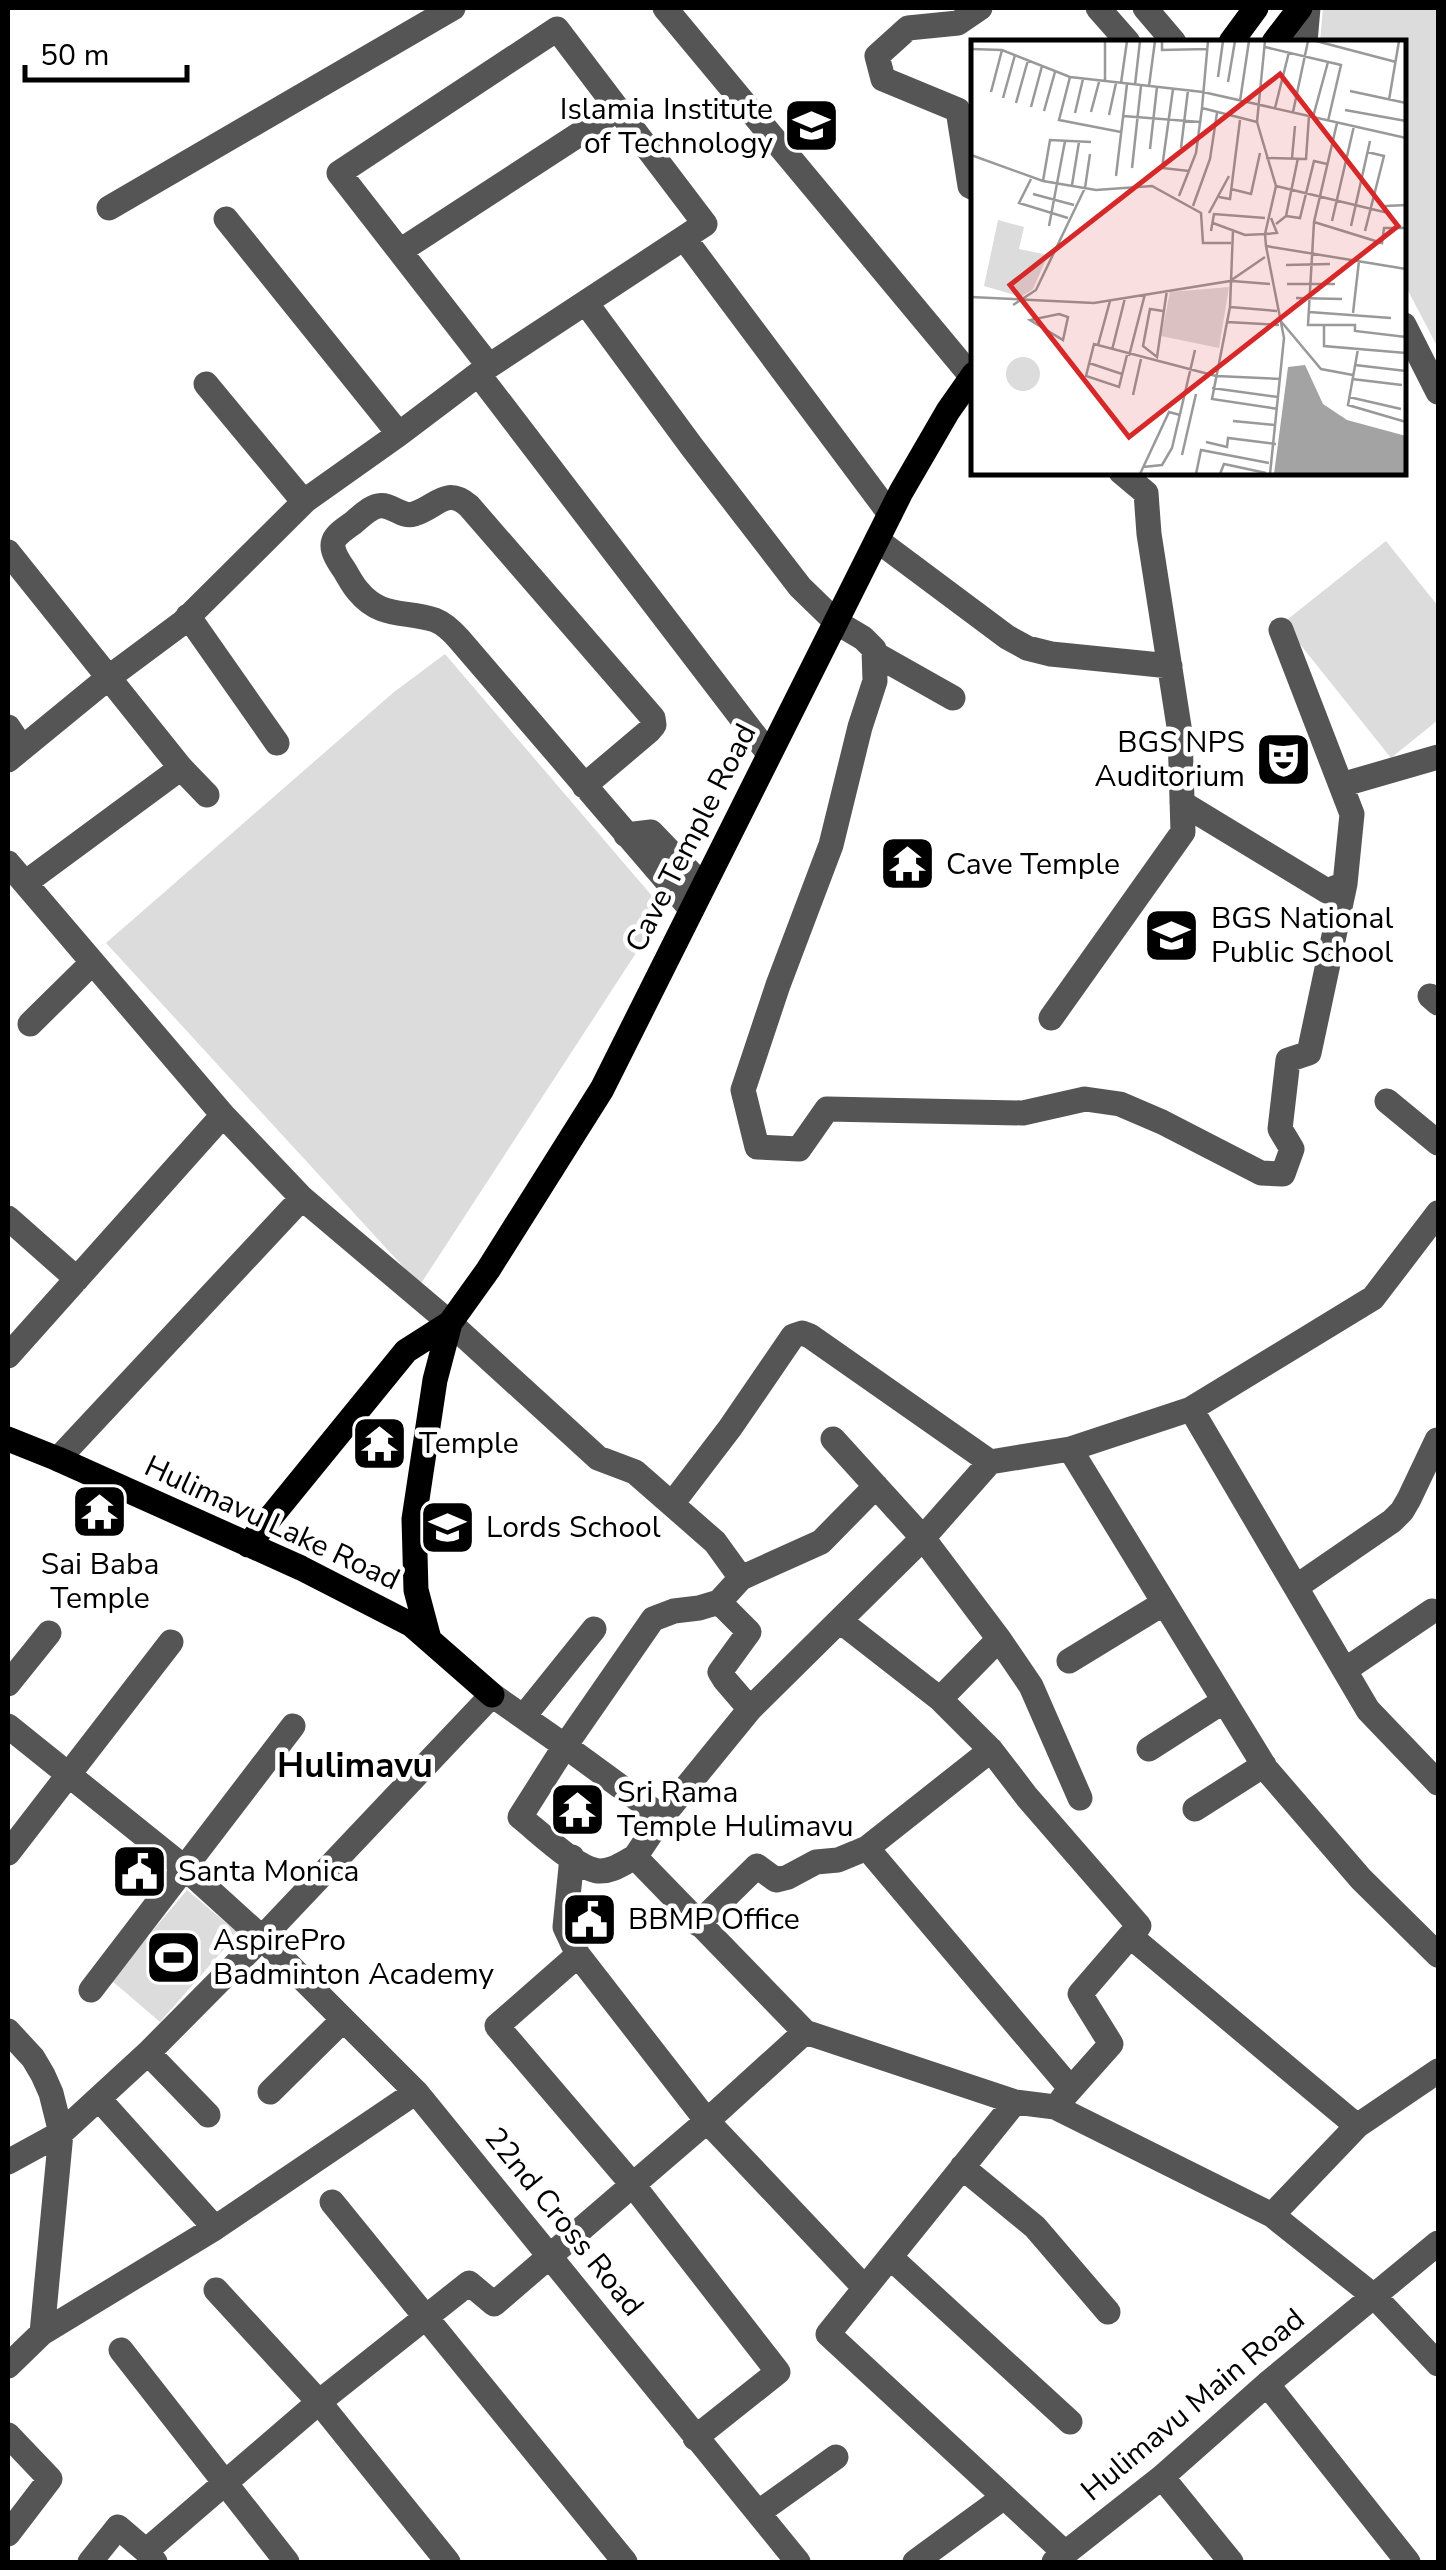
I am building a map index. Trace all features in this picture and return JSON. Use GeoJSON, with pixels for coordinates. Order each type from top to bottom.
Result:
{"type":"FeatureCollection","features":[{"type":"Feature","properties":{"kind":"main road"},"geometry":{"type":"LineString","coordinates":[[1232,40],[1256,8]]}},
{"type":"Feature","properties":{"kind":"main road"},"geometry":{"type":"LineString","coordinates":[[1276,40],[1300,8]]}},
{"type":"Feature","properties":{"kind":"main road","name":"Cave Temple Road"},"geometry":{"type":"LineString","coordinates":[[429,1638],[416,1590],[414,1519],[435,1380],[450,1323],[488,1270],[602,1088],[890,514],[971,378]]}},
{"type":"Feature","properties":{"kind":"main road","name":"Cave Temple Road"},"geometry":{"type":"LineString","coordinates":[[248,1545],[406,1351],[450,1323]]}},
{"type":"Feature","properties":{"kind":"main road","name":"Hulimavu Lake Road"},"geometry":{"type":"LineString","coordinates":[[8,1439],[248,1545],[412,1626],[492,1695]]}},
{"type":"Feature","properties":{"kind":"street"},"geometry":{"type":"LineString","coordinates":[[109,208],[453,8]]}},
{"type":"Feature","properties":{"kind":"street"},"geometry":{"type":"LineString","coordinates":[[665,8],[971,373]]}},
{"type":"Feature","properties":{"kind":"street"},"geometry":{"type":"LineString","coordinates":[[971,186],[958,110],[883,79],[878,56],[908,28],[958,23],[980,8]]}},
{"type":"Feature","properties":{"kind":"street"},"geometry":{"type":"LineString","coordinates":[[1098,8],[1119,39],[1143,8],[1172,40]]}},
{"type":"Feature","properties":{"kind":"street"},"geometry":{"type":"LineString","coordinates":[[1305,40],[1308,8]]}},
{"type":"Feature","properties":{"kind":"street"},"geometry":{"type":"LineString","coordinates":[[12,745],[188,616],[304,502],[484,370],[705,224],[557,28],[339,173],[400,251],[484,370],[769,754]]}},
{"type":"Feature","properties":{"kind":"street"},"geometry":{"type":"LineString","coordinates":[[400,251],[618,109]]}},
{"type":"Feature","properties":{"kind":"street"},"geometry":{"type":"LineString","coordinates":[[226,219],[399,434]]}},
{"type":"Feature","properties":{"kind":"street"},"geometry":{"type":"LineString","coordinates":[[684,238],[890,514]]}},
{"type":"Feature","properties":{"kind":"street"},"geometry":{"type":"LineString","coordinates":[[586,303],[800,587],[836,622],[874,649],[875,681],[831,845],[743,1090],[758,1147],[799,1149],[827,1108],[1023,1113],[1085,1099],[1120,1104],[1261,1172],[1282,1174],[1292,1149],[1280,1128],[1288,1060],[1309,1053],[1345,884],[1352,814],[1281,630]]}},
{"type":"Feature","properties":{"kind":"street"},"geometry":{"type":"LineString","coordinates":[[1406,330],[1438,392]]}},
{"type":"Feature","properties":{"kind":"street"},"geometry":{"type":"LineString","coordinates":[[206,384],[304,502]]}},
{"type":"Feature","properties":{"kind":"street"},"geometry":{"type":"LineString","coordinates":[[1050,1018],[1183,832],[1180,734],[1148,534],[1146,493],[1125,475]]}},
{"type":"Feature","properties":{"kind":"street"},"geometry":{"type":"LineString","coordinates":[[584,786],[649,732],[653,718],[469,506],[455,497],[446,497],[406,515],[382,504],[338,534],[332,551],[358,592],[382,610],[446,626],[626,835],[650,832],[697,897]]}},
{"type":"Feature","properties":{"kind":"street"},"geometry":{"type":"LineString","coordinates":[[877,540],[1027,648],[1050,654],[1170,666]]}},
{"type":"Feature","properties":{"kind":"street"},"geometry":{"type":"LineString","coordinates":[[8,552],[206,795]]}},
{"type":"Feature","properties":{"kind":"street"},"geometry":{"type":"LineString","coordinates":[[188,616],[277,743]]}},
{"type":"Feature","properties":{"kind":"street"},"geometry":{"type":"LineString","coordinates":[[874,654],[953,698]]}},
{"type":"Feature","properties":{"kind":"street"},"geometry":{"type":"LineString","coordinates":[[1340,784],[1438,757]]}},
{"type":"Feature","properties":{"kind":"street"},"geometry":{"type":"LineString","coordinates":[[24,884],[181,768]]}},
{"type":"Feature","properties":{"kind":"street"},"geometry":{"type":"LineString","coordinates":[[1182,804],[1327,891],[1345,884]]}},
{"type":"Feature","properties":{"kind":"street"},"geometry":{"type":"LineString","coordinates":[[8,863],[224,1115],[302,1198],[450,1323],[598,1458],[635,1472],[672,1504],[715,1542],[741,1578]]}},
{"type":"Feature","properties":{"kind":"street"},"geometry":{"type":"LineString","coordinates":[[30,1024],[92,963]]}},
{"type":"Feature","properties":{"kind":"street"},"geometry":{"type":"LineString","coordinates":[[1387,1101],[1438,1142]]}},
{"type":"Feature","properties":{"kind":"street"},"geometry":{"type":"LineString","coordinates":[[8,1356],[224,1115]]}},
{"type":"Feature","properties":{"kind":"street"},"geometry":{"type":"LineString","coordinates":[[58,1458],[302,1198]]}},
{"type":"Feature","properties":{"kind":"street"},"geometry":{"type":"LineString","coordinates":[[876,1486],[821,1542],[741,1578],[720,1602],[654,1619],[520,1817],[596,1871],[612,1870],[634,1857],[750,1708],[924,1538],[990,1462],[1070,1449],[1191,1409],[1373,1298],[1438,1213]]}},
{"type":"Feature","properties":{"kind":"street"},"geometry":{"type":"LineString","coordinates":[[8,1218],[78,1279]]}},
{"type":"Feature","properties":{"kind":"street"},"geometry":{"type":"LineString","coordinates":[[672,1504],[793,1336],[802,1333],[990,1462]]}},
{"type":"Feature","properties":{"kind":"street"},"geometry":{"type":"LineString","coordinates":[[1191,1409],[1368,1710],[1438,1783]]}},
{"type":"Feature","properties":{"kind":"street"},"geometry":{"type":"LineString","coordinates":[[833,1439],[924,1538],[1000,1639],[1031,1686],[1080,1798]]}},
{"type":"Feature","properties":{"kind":"street"},"geometry":{"type":"LineString","coordinates":[[1296,1587],[1402,1512],[1438,1442]]}},
{"type":"Feature","properties":{"kind":"street"},"geometry":{"type":"LineString","coordinates":[[1070,1449],[1264,1765],[1361,1879],[1438,1955]]}},
{"type":"Feature","properties":{"kind":"street"},"geometry":{"type":"LineString","coordinates":[[720,1602],[749,1632],[720,1672],[750,1708]]}},
{"type":"Feature","properties":{"kind":"street"},"geometry":{"type":"LineString","coordinates":[[1068,1661],[1164,1603]]}},
{"type":"Feature","properties":{"kind":"street"},"geometry":{"type":"LineString","coordinates":[[1345,1670],[1432,1611]]}},
{"type":"Feature","properties":{"kind":"street"},"geometry":{"type":"LineString","coordinates":[[634,1857],[805,2032],[1015,2102],[1063,2098],[1111,2044],[1080,1994],[1140,1926],[991,1750],[940,1699],[840,1622]]}},
{"type":"Feature","properties":{"kind":"street"},"geometry":{"type":"LineString","coordinates":[[524,1716],[594,1629]]}},
{"type":"Feature","properties":{"kind":"street"},"geometry":{"type":"LineString","coordinates":[[8,1684],[49,1633]]}},
{"type":"Feature","properties":{"kind":"street"},"geometry":{"type":"LineString","coordinates":[[940,1699],[1000,1639]]}},
{"type":"Feature","properties":{"kind":"street"},"geometry":{"type":"LineString","coordinates":[[8,1853],[171,1642]]}},
{"type":"Feature","properties":{"kind":"street"},"geometry":{"type":"LineString","coordinates":[[8,2162],[60,2133],[148,2054],[492,1695],[662,1817]]}},
{"type":"Feature","properties":{"kind":"street"},"geometry":{"type":"LineString","coordinates":[[1150,1749],[1224,1700]]}},
{"type":"Feature","properties":{"kind":"street","name":"22nd Cross Road"},"geometry":{"type":"LineString","coordinates":[[8,1726],[186,1869],[262,1938],[416,2092],[798,2562]]}},
{"type":"Feature","properties":{"kind":"street"},"geometry":{"type":"LineString","coordinates":[[92,1990],[293,1726]]}},
{"type":"Feature","properties":{"kind":"street"},"geometry":{"type":"LineString","coordinates":[[698,1924],[757,1866],[776,1880],[816,1862],[838,1860],[868,1848],[991,1750]]}},
{"type":"Feature","properties":{"kind":"street"},"geometry":{"type":"LineString","coordinates":[[1195,1809],[1264,1765]]}},
{"type":"Feature","properties":{"kind":"street"},"geometry":{"type":"LineString","coordinates":[[868,1848],[1063,2098],[1272,2215],[1375,2297],[1438,2364]]}},
{"type":"Feature","properties":{"kind":"street"},"geometry":{"type":"LineString","coordinates":[[572,1857],[565,1927],[578,1955],[707,2121],[865,2288]]}},
{"type":"Feature","properties":{"kind":"street"},"geometry":{"type":"LineString","coordinates":[[1130,1936],[1358,2126]]}},
{"type":"Feature","properties":{"kind":"street"},"geometry":{"type":"LineString","coordinates":[[578,1955],[497,2026],[632,2185],[778,2372],[695,2438]]}},
{"type":"Feature","properties":{"kind":"street"},"geometry":{"type":"LineString","coordinates":[[270,2092],[344,2020]]}},
{"type":"Feature","properties":{"kind":"street"},"geometry":{"type":"LineString","coordinates":[[8,2031],[43,2075],[60,2133],[42,2333]]}},
{"type":"Feature","properties":{"kind":"street"},"geometry":{"type":"LineString","coordinates":[[90,2562],[118,2527],[150,2557],[226,2483],[319,2402],[468,2283],[494,2304],[805,2032]]}},
{"type":"Feature","properties":{"kind":"street"},"geometry":{"type":"LineString","coordinates":[[148,2054],[208,2115]]}},
{"type":"Feature","properties":{"kind":"street"},"geometry":{"type":"LineString","coordinates":[[1272,2215],[1358,2126],[1438,2070]]}},
{"type":"Feature","properties":{"kind":"street"},"geometry":{"type":"LineString","coordinates":[[8,2366],[42,2333],[215,2228],[416,2092]]}},
{"type":"Feature","properties":{"kind":"street"},"geometry":{"type":"LineString","coordinates":[[99,2099],[215,2228]]}},
{"type":"Feature","properties":{"kind":"street"},"geometry":{"type":"LineString","coordinates":[[1015,2102],[828,2334],[1004,2497],[1059,2558]]}},
{"type":"Feature","properties":{"kind":"street"},"geometry":{"type":"LineString","coordinates":[[962,2167],[1035,2227],[1108,2312]]}},
{"type":"Feature","properties":{"kind":"street"},"geometry":{"type":"LineString","coordinates":[[332,2202],[625,2562]]}},
{"type":"Feature","properties":{"kind":"street","name":"Hulimavu Main Road"},"geometry":{"type":"LineString","coordinates":[[1059,2558],[1438,2242]]}},
{"type":"Feature","properties":{"kind":"street"},"geometry":{"type":"LineString","coordinates":[[890,2257],[1070,2422]]}},
{"type":"Feature","properties":{"kind":"street"},"geometry":{"type":"LineString","coordinates":[[216,2290],[319,2402],[448,2562]]}},
{"type":"Feature","properties":{"kind":"street"},"geometry":{"type":"LineString","coordinates":[[120,2350],[287,2562]]}},
{"type":"Feature","properties":{"kind":"street"},"geometry":{"type":"LineString","coordinates":[[1267,2384],[1408,2562]]}},
{"type":"Feature","properties":{"kind":"street"},"geometry":{"type":"LineString","coordinates":[[8,2435],[50,2479],[8,2534]]}},
{"type":"Feature","properties":{"kind":"street"},"geometry":{"type":"LineString","coordinates":[[759,2512],[836,2456]]}},
{"type":"Feature","properties":{"kind":"street"},"geometry":{"type":"LineString","coordinates":[[1162,2476],[1231,2562]]}},
{"type":"Feature","properties":{"kind":"street"},"geometry":{"type":"LineString","coordinates":[[915,2562],[1004,2497]]}},
{"type":"Feature","properties":{"kind":"shaded area"},"geometry":{"type":"Polygon","coordinates":[[[1323,8],[1438,8],[1438,348],[1406,287],[1406,40],[1320,40],[1323,8]]]}},
{"type":"Feature","properties":{"kind":"shaded area"},"geometry":{"type":"Polygon","coordinates":[[[1386,541],[1438,606],[1438,720],[1391,758],[1283,623],[1386,541]]]}},
{"type":"Feature","properties":{"kind":"shaded area"},"geometry":{"type":"Polygon","coordinates":[[[445,654],[664,910],[420,1285],[106,943],[394,692],[445,654]]]}},
{"type":"Feature","properties":{"kind":"shaded area","name":"AspirePro Badminton Academy"},"geometry":{"type":"Polygon","coordinates":[[[187,1890],[238,1933],[160,2022],[111,1980],[187,1890]]]}},
{"type":"Feature","properties":{"kind":"place","name":"Islamia Institute of Technology"},"geometry":{"type":"Point","coordinates":[812,126]}},
{"type":"Feature","properties":{"kind":"place","name":"BGS NPS Auditorium"},"geometry":{"type":"Point","coordinates":[1284,759]}},
{"type":"Feature","properties":{"kind":"place","name":"Cave Temple"},"geometry":{"type":"Point","coordinates":[907,864]}},
{"type":"Feature","properties":{"kind":"place","name":"BGS National Public School"},"geometry":{"type":"Point","coordinates":[1172,935]}},
{"type":"Feature","properties":{"kind":"place","name":"Temple"},"geometry":{"type":"Point","coordinates":[380,1443]}},
{"type":"Feature","properties":{"kind":"place","name":"Sai Baba Temple"},"geometry":{"type":"Point","coordinates":[100,1511]}},
{"type":"Feature","properties":{"kind":"place","name":"Lords School"},"geometry":{"type":"Point","coordinates":[447,1527]}},
{"type":"Feature","properties":{"kind":"place","name":"Sri Rama Temple Hulimavu"},"geometry":{"type":"Point","coordinates":[578,1809]}},
{"type":"Feature","properties":{"kind":"place","name":"Santa Monica"},"geometry":{"type":"Point","coordinates":[139,1871]}},
{"type":"Feature","properties":{"kind":"place","name":"BBMP Office"},"geometry":{"type":"Point","coordinates":[589,1919]}},
{"type":"Feature","properties":{"kind":"place","name":"AspirePro Badminton Academy"},"geometry":{"type":"Point","coordinates":[174,1957]}},
{"type":"Feature","properties":{"kind":"district","name":"Hulimavu"},"geometry":{"type":"Point","coordinates":[355,1765]}}]}
